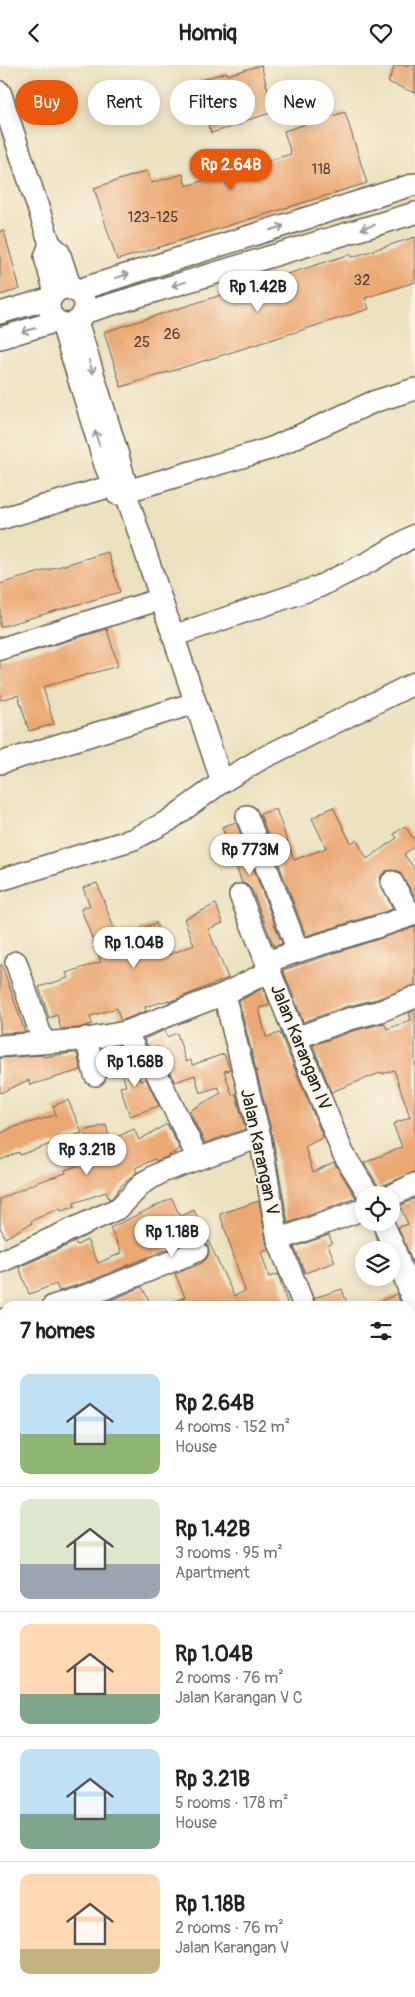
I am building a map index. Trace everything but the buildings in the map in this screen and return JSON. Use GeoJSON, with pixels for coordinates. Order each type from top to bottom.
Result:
{"type":"FeatureCollection","features":[{"type":"Feature","properties":{"kind":"street"},"geometry":{"type":"LineString","coordinates":[[0,92],[7,137],[50,244],[45,257],[63,293]]}},
{"type":"Feature","properties":{"kind":"street"},"geometry":{"type":"LineString","coordinates":[[0,313],[415,184]]}},
{"type":"Feature","properties":{"kind":"street"},"geometry":{"type":"LineString","coordinates":[[0,338],[70,320],[415,213]]}},
{"type":"Feature","properties":{"kind":"street"},"geometry":{"type":"LineString","coordinates":[[63,293],[82,297],[84,305],[70,320]]}},
{"type":"Feature","properties":{"kind":"street"},"geometry":{"type":"LineString","coordinates":[[63,293],[50,311],[70,320],[122,490],[161,599],[222,783]]}},
{"type":"Feature","properties":{"kind":"street"},"geometry":{"type":"LineString","coordinates":[[0,519],[122,490],[272,448],[373,402],[415,389]]}},
{"type":"Feature","properties":{"kind":"street"},"geometry":{"type":"LineString","coordinates":[[173,636],[318,587],[369,562],[415,535]]}},
{"type":"Feature","properties":{"kind":"street"},"geometry":{"type":"LineString","coordinates":[[0,649],[161,599]]}},
{"type":"Feature","properties":{"kind":"street"},"geometry":{"type":"LineString","coordinates":[[0,880],[134,839],[168,821],[222,783],[261,759],[415,683]]}},
{"type":"Feature","properties":{"kind":"street"},"geometry":{"type":"LineString","coordinates":[[0,763],[195,703]]}},
{"type":"Feature","properties":{"kind":"street"},"geometry":{"type":"LineString","coordinates":[[247,816],[298,951]]}},
{"type":"Feature","properties":{"kind":"street"},"geometry":{"type":"LineString","coordinates":[[0,1046],[43,1041],[81,1040],[126,1032],[224,994],[298,951],[398,921],[413,914],[392,882]]}},
{"type":"Feature","properties":{"kind":"street","name":"Jalan Karangan IV"},"geometry":{"type":"LineString","coordinates":[[240,895],[343,1153],[363,1186]]}},
{"type":"Feature","properties":{"kind":"street"},"geometry":{"type":"LineString","coordinates":[[16,962],[43,1041]]}},
{"type":"Feature","properties":{"kind":"street","name":"Jalan Karangan V"},"geometry":{"type":"LineString","coordinates":[[224,994],[260,1137],[278,1240],[302,1301]]}},
{"type":"Feature","properties":{"kind":"street"},"geometry":{"type":"LineString","coordinates":[[296,1038],[349,1019],[381,1011],[415,997]]}},
{"type":"Feature","properties":{"kind":"street"},"geometry":{"type":"LineString","coordinates":[[126,1032],[138,1053],[153,1066],[198,1158]]}},
{"type":"Feature","properties":{"kind":"street"},"geometry":{"type":"LineString","coordinates":[[86,1038],[95,1075]]}},
{"type":"Feature","properties":{"kind":"street"},"geometry":{"type":"LineString","coordinates":[[0,1262],[119,1208],[144,1182],[164,1171],[260,1137]]}},
{"type":"Feature","properties":{"kind":"street"},"geometry":{"type":"LineString","coordinates":[[400,1192],[415,1184]]}},
{"type":"Feature","properties":{"kind":"street"},"geometry":{"type":"LineString","coordinates":[[278,1240],[355,1212]]}},
{"type":"Feature","properties":{"kind":"street"},"geometry":{"type":"LineString","coordinates":[[386,1231],[413,1301]]}},
{"type":"Feature","properties":{"kind":"street"},"geometry":{"type":"LineString","coordinates":[[69,1301],[94,1293],[197,1251]]}}]}
